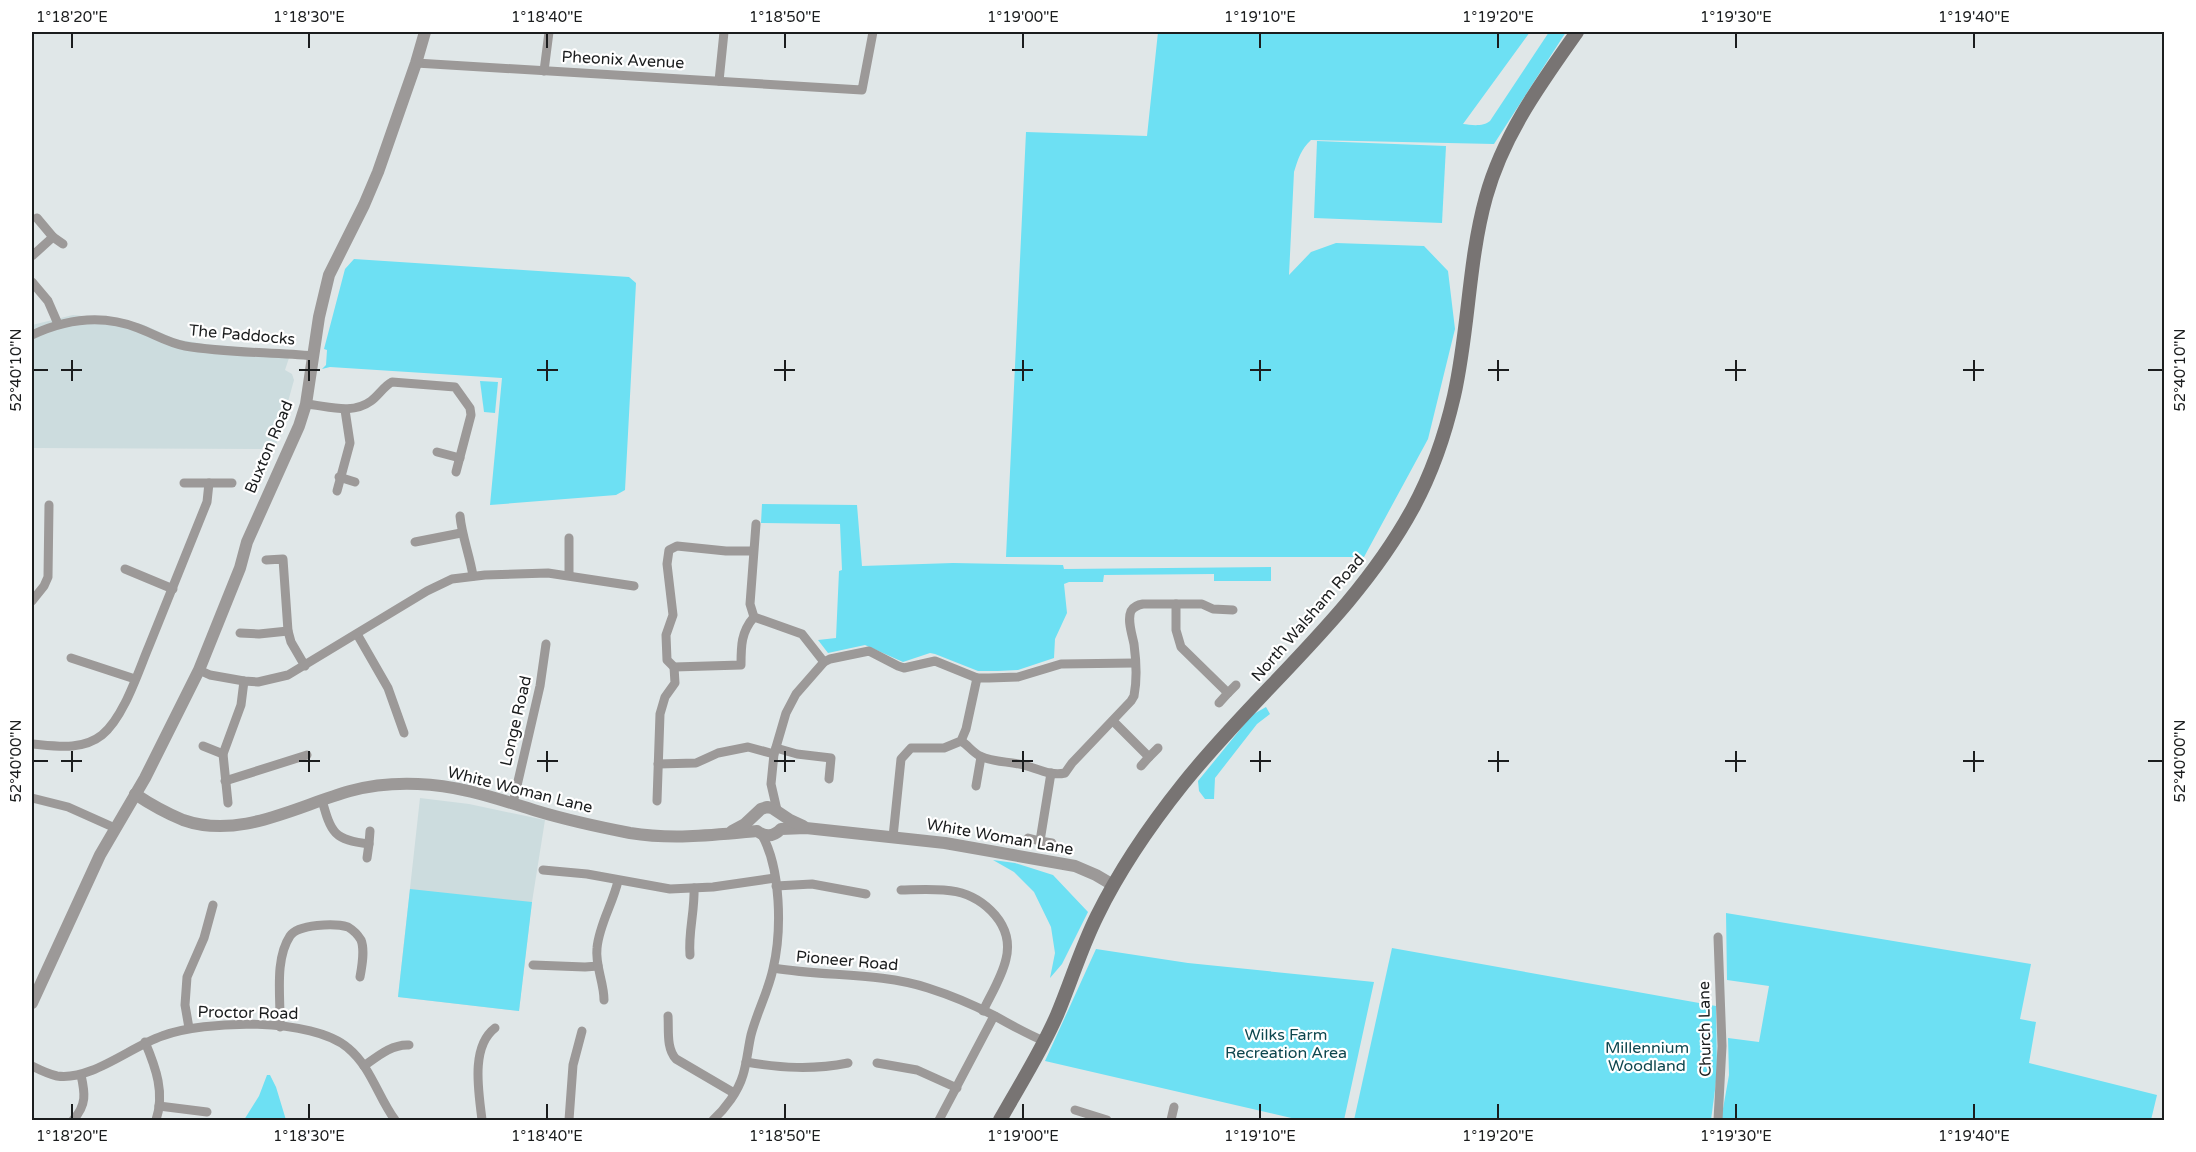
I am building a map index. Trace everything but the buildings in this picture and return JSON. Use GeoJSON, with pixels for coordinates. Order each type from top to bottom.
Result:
{"type":"FeatureCollection","features":[{"type":"Feature","properties":{"kind":"main road","name":"North Walsham Road"},"geometry":{"type":"LineString","coordinates":[[1000,1120],[1057,1016],[1084,945],[1113,885],[1183,784],[1248,709],[1312,644],[1355,593],[1394,540],[1414,507],[1441,444],[1454,394],[1472,263],[1487,192],[1498,162],[1519,119],[1577,32]]}},
{"type":"Feature","properties":{"kind":"street","name":"Buxton Road"},"geometry":{"type":"LineString","coordinates":[[32,1003],[100,855],[135,794],[199,669],[228,599],[247,542],[288,453],[306,404],[323,298],[329,275],[371,189],[416,63],[424,32]]}},
{"type":"Feature","properties":{"kind":"street"},"geometry":{"type":"LineString","coordinates":[[544,71],[549,32]]}},
{"type":"Feature","properties":{"kind":"street"},"geometry":{"type":"LineString","coordinates":[[719,81],[724,32]]}},
{"type":"Feature","properties":{"kind":"street","name":"Pheonix Avenue"},"geometry":{"type":"LineString","coordinates":[[416,63],[862,90],[873,32]]}},
{"type":"Feature","properties":{"kind":"street"},"geometry":{"type":"LineString","coordinates":[[37,218],[53,237],[63,244]]}},
{"type":"Feature","properties":{"kind":"street"},"geometry":{"type":"LineString","coordinates":[[32,256],[53,237]]}},
{"type":"Feature","properties":{"kind":"street"},"geometry":{"type":"LineString","coordinates":[[32,282],[48,301],[58,324]]}},
{"type":"Feature","properties":{"kind":"street","name":"The Paddocks"},"geometry":{"type":"LineString","coordinates":[[32,335],[58,324],[105,320],[126,324],[184,346],[313,356]]}},
{"type":"Feature","properties":{"kind":"street"},"geometry":{"type":"LineString","coordinates":[[306,404],[345,410],[369,403],[392,382],[455,387],[470,408],[471,415],[456,472]]}},
{"type":"Feature","properties":{"kind":"street"},"geometry":{"type":"LineString","coordinates":[[337,491],[350,443],[345,410]]}},
{"type":"Feature","properties":{"kind":"street"},"geometry":{"type":"LineString","coordinates":[[438,452],[460,458]]}},
{"type":"Feature","properties":{"kind":"street"},"geometry":{"type":"LineString","coordinates":[[339,477],[355,482]]}},
{"type":"Feature","properties":{"kind":"street"},"geometry":{"type":"LineString","coordinates":[[184,483],[232,483]]}},
{"type":"Feature","properties":{"kind":"street"},"geometry":{"type":"LineString","coordinates":[[32,744],[81,745],[98,738],[112,723],[135,679],[172,589],[207,502],[209,483]]}},
{"type":"Feature","properties":{"kind":"street"},"geometry":{"type":"LineString","coordinates":[[32,601],[48,577],[49,506]]}},
{"type":"Feature","properties":{"kind":"street"},"geometry":{"type":"LineString","coordinates":[[460,516],[461,533],[471,560],[473,576]]}},
{"type":"Feature","properties":{"kind":"street"},"geometry":{"type":"LineString","coordinates":[[754,617],[750,604],[756,525]]}},
{"type":"Feature","properties":{"kind":"street"},"geometry":{"type":"LineString","coordinates":[[415,542],[461,533]]}},
{"type":"Feature","properties":{"kind":"street"},"geometry":{"type":"LineString","coordinates":[[568,575],[569,538]]}},
{"type":"Feature","properties":{"kind":"street"},"geometry":{"type":"LineString","coordinates":[[657,801],[660,714],[665,697],[675,683],[674,667],[666,656],[666,635],[673,615],[667,564],[669,550],[676,546],[753,551]]}},
{"type":"Feature","properties":{"kind":"street"},"geometry":{"type":"LineString","coordinates":[[266,560],[294,558]]}},
{"type":"Feature","properties":{"kind":"street"},"geometry":{"type":"LineString","coordinates":[[283,559],[288,631],[291,642],[305,666]]}},
{"type":"Feature","properties":{"kind":"street"},"geometry":{"type":"LineString","coordinates":[[125,569],[172,589]]}},
{"type":"Feature","properties":{"kind":"street"},"geometry":{"type":"LineString","coordinates":[[199,669],[210,675],[244,681],[272,680],[305,666],[452,579],[525,573],[568,575],[631,586],[626,596]]}},
{"type":"Feature","properties":{"kind":"street"},"geometry":{"type":"LineString","coordinates":[[1176,604],[1176,630],[1181,647],[1228,693]]}},
{"type":"Feature","properties":{"kind":"street"},"geometry":{"type":"LineString","coordinates":[[961,741],[981,757],[1051,773],[1065,773],[1134,696],[1134,646],[1130,614],[1136,605],[1202,604],[1221,614],[1233,610]]}},
{"type":"Feature","properties":{"kind":"street"},"geometry":{"type":"LineString","coordinates":[[754,617],[802,634],[824,662]]}},
{"type":"Feature","properties":{"kind":"street"},"geometry":{"type":"LineString","coordinates":[[674,667],[741,665],[741,642],[745,629],[754,617]]}},
{"type":"Feature","properties":{"kind":"street"},"geometry":{"type":"LineString","coordinates":[[245,645],[244,634],[288,631]]}},
{"type":"Feature","properties":{"kind":"street"},"geometry":{"type":"LineString","coordinates":[[357,634],[388,688],[404,733]]}},
{"type":"Feature","properties":{"kind":"street","name":"Longe Road"},"geometry":{"type":"LineString","coordinates":[[513,803],[540,686],[546,644]]}},
{"type":"Feature","properties":{"kind":"street"},"geometry":{"type":"LineString","coordinates":[[713,1120],[724,1110],[742,1078],[754,1026],[774,968],[778,925],[774,867],[769,847],[754,825],[771,784],[775,751],[789,704],[824,662],[869,651],[898,666],[910,667],[935,661],[977,678],[1018,677],[1061,664],[1134,663]]}},
{"type":"Feature","properties":{"kind":"street"},"geometry":{"type":"LineString","coordinates":[[82,662],[87,652]]}},
{"type":"Feature","properties":{"kind":"street"},"geometry":{"type":"LineString","coordinates":[[71,658],[135,679]]}},
{"type":"Feature","properties":{"kind":"street"},"geometry":{"type":"LineString","coordinates":[[893,837],[902,751],[911,747],[944,748],[961,741],[966,729],[977,678]]}},
{"type":"Feature","properties":{"kind":"street"},"geometry":{"type":"LineString","coordinates":[[228,803],[223,754],[241,705],[244,681]]}},
{"type":"Feature","properties":{"kind":"street"},"geometry":{"type":"LineString","coordinates":[[1219,703],[1236,685]]}},
{"type":"Feature","properties":{"kind":"street"},"geometry":{"type":"LineString","coordinates":[[1113,721],[1149,757]]}},
{"type":"Feature","properties":{"kind":"street"},"geometry":{"type":"LineString","coordinates":[[390,726],[400,722]]}},
{"type":"Feature","properties":{"kind":"street"},"geometry":{"type":"LineString","coordinates":[[203,746],[223,754]]}},
{"type":"Feature","properties":{"kind":"street"},"geometry":{"type":"LineString","coordinates":[[658,764],[696,763],[718,753],[748,747],[831,758]]}},
{"type":"Feature","properties":{"kind":"street"},"geometry":{"type":"LineString","coordinates":[[829,779],[832,747]]}},
{"type":"Feature","properties":{"kind":"street"},"geometry":{"type":"LineString","coordinates":[[1141,766],[1158,748]]}},
{"type":"Feature","properties":{"kind":"street"},"geometry":{"type":"LineString","coordinates":[[225,781],[307,755]]}},
{"type":"Feature","properties":{"kind":"street"},"geometry":{"type":"LineString","coordinates":[[976,786],[981,757]]}},
{"type":"Feature","properties":{"kind":"street"},"geometry":{"type":"LineString","coordinates":[[1040,841],[1051,773]]}},
{"type":"Feature","properties":{"kind":"street","name":"White Woman Lane"},"geometry":{"type":"LineString","coordinates":[[135,794],[184,820],[208,825],[230,826],[261,821],[369,787],[415,784],[458,789],[605,828],[653,837],[698,837],[729,833],[759,833],[769,836],[778,832],[806,828],[893,837],[945,843],[1060,863],[1096,875],[1113,885]]}},
{"type":"Feature","properties":{"kind":"street"},"geometry":{"type":"LineString","coordinates":[[771,784],[783,822],[774,842],[774,867]]}},
{"type":"Feature","properties":{"kind":"street"},"geometry":{"type":"LineString","coordinates":[[32,798],[68,807],[115,828]]}},
{"type":"Feature","properties":{"kind":"street"},"geometry":{"type":"LineString","coordinates":[[322,800],[332,831],[340,838],[369,844]]}},
{"type":"Feature","properties":{"kind":"street","name":"White Woman Lane"},"geometry":{"type":"LineString","coordinates":[[729,833],[758,813],[772,808],[806,828]]}},
{"type":"Feature","properties":{"kind":"street"},"geometry":{"type":"LineString","coordinates":[[367,858],[370,831]]}},
{"type":"Feature","properties":{"kind":"street"},"geometry":{"type":"LineString","coordinates":[[1028,838],[1052,843]]}},
{"type":"Feature","properties":{"kind":"street"},"geometry":{"type":"LineString","coordinates":[[543,870],[587,874],[670,889],[776,882],[812,884],[867,894]]}},
{"type":"Feature","properties":{"kind":"street"},"geometry":{"type":"LineString","coordinates":[[558,882],[559,871]]}},
{"type":"Feature","properties":{"kind":"street"},"geometry":{"type":"LineString","coordinates":[[911,879],[911,889]]}},
{"type":"Feature","properties":{"kind":"street"},"geometry":{"type":"LineString","coordinates":[[604,1000],[597,948],[599,935],[618,881]]}},
{"type":"Feature","properties":{"kind":"street"},"geometry":{"type":"LineString","coordinates":[[855,892],[856,882]]}},
{"type":"Feature","properties":{"kind":"street"},"geometry":{"type":"LineString","coordinates":[[690,955],[689,938],[695,905],[694,888]]}},
{"type":"Feature","properties":{"kind":"street"},"geometry":{"type":"LineString","coordinates":[[901,890],[940,889],[973,896],[988,907],[1003,924],[1007,936],[1007,956],[983,1011]]}},
{"type":"Feature","properties":{"kind":"street"},"geometry":{"type":"LineString","coordinates":[[189,1028],[185,1005],[187,977],[207,928],[213,905]]}},
{"type":"Feature","properties":{"kind":"street"},"geometry":{"type":"LineString","coordinates":[[196,925],[207,928]]}},
{"type":"Feature","properties":{"kind":"street"},"geometry":{"type":"LineString","coordinates":[[280,1027],[280,970],[284,950],[290,935],[295,931],[312,926],[349,928],[362,942],[361,973],[372,971]]}},
{"type":"Feature","properties":{"kind":"street","name":"Church Lane"},"geometry":{"type":"LineString","coordinates":[[1718,937],[1722,1046],[1718,1120]]}},
{"type":"Feature","properties":{"kind":"street"},"geometry":{"type":"LineString","coordinates":[[533,965],[547,960],[585,967],[598,966]]}},
{"type":"Feature","properties":{"kind":"street","name":"Pioneer Road"},"geometry":{"type":"LineString","coordinates":[[774,968],[807,974],[862,976],[907,982],[928,988],[983,1011],[1044,1041]]}},
{"type":"Feature","properties":{"kind":"street"},"geometry":{"type":"LineString","coordinates":[[604,988],[615,988]]}},
{"type":"Feature","properties":{"kind":"street"},"geometry":{"type":"LineString","coordinates":[[668,1016],[673,1028],[669,1057],[734,1093]]}},
{"type":"Feature","properties":{"kind":"street"},"geometry":{"type":"LineString","coordinates":[[939,1120],[994,1016]]}},
{"type":"Feature","properties":{"kind":"street","name":"Proctor Road"},"geometry":{"type":"LineString","coordinates":[[32,1066],[56,1076],[81,1075],[94,1071],[145,1042],[189,1028],[223,1025],[312,1030],[325,1034],[347,1047],[364,1066],[395,1120]]}},
{"type":"Feature","properties":{"kind":"street"},"geometry":{"type":"LineString","coordinates":[[569,1120],[573,1065],[582,1031]]}},
{"type":"Feature","properties":{"kind":"street"},"geometry":{"type":"LineString","coordinates":[[482,1120],[480,1058],[493,1033]]}},
{"type":"Feature","properties":{"kind":"street"},"geometry":{"type":"LineString","coordinates":[[567,1039],[578,1041]]}},
{"type":"Feature","properties":{"kind":"street"},"geometry":{"type":"LineString","coordinates":[[145,1042],[158,1079],[159,1106],[156,1120]]}},
{"type":"Feature","properties":{"kind":"street"},"geometry":{"type":"LineString","coordinates":[[364,1066],[388,1050],[409,1045]]}},
{"type":"Feature","properties":{"kind":"street"},"geometry":{"type":"LineString","coordinates":[[388,1050],[393,1060]]}},
{"type":"Feature","properties":{"kind":"street"},"geometry":{"type":"LineString","coordinates":[[746,1062],[791,1068],[837,1070],[848,1063]]}},
{"type":"Feature","properties":{"kind":"street"},"geometry":{"type":"LineString","coordinates":[[885,1075],[881,1064],[917,1070],[957,1088]]}},
{"type":"Feature","properties":{"kind":"street"},"geometry":{"type":"LineString","coordinates":[[78,1119],[85,1099],[81,1075]]}},
{"type":"Feature","properties":{"kind":"street"},"geometry":{"type":"LineString","coordinates":[[159,1106],[200,1115]]}},
{"type":"Feature","properties":{"kind":"street"},"geometry":{"type":"LineString","coordinates":[[1171,1120],[1174,1107]]}},
{"type":"Feature","properties":{"kind":"street"},"geometry":{"type":"LineString","coordinates":[[1078,1114],[1107,1120]]}},
{"type":"Feature","properties":{"kind":"shaded area"},"geometry":{"type":"Polygon","coordinates":[[[73,315],[126,320],[144,325],[175,339],[204,344],[291,352],[285,370],[292,374],[294,380],[275,449],[33,448],[32,325],[73,315]]]}},
{"type":"Feature","properties":{"kind":"shaded area"},"geometry":{"type":"Polygon","coordinates":[[[420,798],[469,804],[545,820],[532,902],[519,1011],[398,997],[420,798]]]}},
{"type":"Feature","properties":{"kind":"green space"},"geometry":{"type":"Polygon","coordinates":[[[1158,32],[1530,32],[1463,124],[1477,125],[1490,121],[1549,32],[1566,32],[1494,144],[1311,140],[1298,159],[1294,172],[1289,275],[1311,252],[1336,243],[1424,246],[1448,271],[1455,329],[1428,439],[1364,557],[1006,557],[1026,132],[1147,136],[1158,32]]]}},
{"type":"Feature","properties":{"kind":"green space"},"geometry":{"type":"Polygon","coordinates":[[[1317,141],[1446,146],[1442,223],[1314,218],[1317,141]]]}},
{"type":"Feature","properties":{"kind":"green space"},"geometry":{"type":"Polygon","coordinates":[[[354,259],[629,277],[636,283],[625,490],[616,495],[490,505],[502,378],[330,367],[322,369],[326,365],[327,350],[324,349],[345,269],[354,259]]]}},
{"type":"Feature","properties":{"kind":"green space"},"geometry":{"type":"Polygon","coordinates":[[[480,381],[498,382],[495,413],[484,412],[480,381]]]}},
{"type":"Feature","properties":{"kind":"green space"},"geometry":{"type":"Polygon","coordinates":[[[762,504],[857,505],[862,566],[953,563],[1063,565],[1064,569],[1271,567],[1271,581],[1214,581],[1214,574],[1104,575],[1103,582],[1069,582],[1064,584],[1067,613],[1055,639],[1054,658],[1018,670],[978,671],[930,653],[903,662],[865,645],[828,653],[818,640],[836,638],[839,571],[842,570],[840,524],[761,523],[762,504]]]}},
{"type":"Feature","properties":{"kind":"green space"},"geometry":{"type":"Polygon","coordinates":[[[1266,707],[1270,714],[1257,724],[1215,778],[1214,799],[1205,799],[1199,791],[1198,781],[1252,715],[1266,707]]]}},
{"type":"Feature","properties":{"kind":"green space"},"geometry":{"type":"Polygon","coordinates":[[[993,860],[1015,863],[1053,875],[1088,912],[1062,964],[1050,978],[1055,953],[1051,927],[1034,892],[1014,872],[993,860]]]}},
{"type":"Feature","properties":{"kind":"green space"},"geometry":{"type":"Polygon","coordinates":[[[410,889],[532,902],[519,1011],[398,997],[410,889]]]}},
{"type":"Feature","properties":{"kind":"green space"},"geometry":{"type":"Polygon","coordinates":[[[1726,913],[2031,964],[2020,1019],[2036,1022],[2029,1063],[2157,1095],[2151,1120],[1721,1120],[1729,1075],[1728,1038],[1759,1042],[1769,986],[1727,980],[1726,913]]]}},
{"type":"Feature","properties":{"kind":"green space","name":"Millennium Woodland"},"geometry":{"type":"Polygon","coordinates":[[[1392,948],[1716,1006],[1717,1074],[1711,1120],[1354,1120],[1392,948]]]}},
{"type":"Feature","properties":{"kind":"green space","name":"Wilks Farm Recreation Area"},"geometry":{"type":"Polygon","coordinates":[[[1096,949],[1188,963],[1374,982],[1344,1120],[1300,1120],[1045,1061],[1096,949]]]}},
{"type":"Feature","properties":{"kind":"green space"},"geometry":{"type":"Polygon","coordinates":[[[267,1075],[270,1075],[276,1087],[286,1120],[244,1120],[259,1096],[267,1075]]]}}]}
